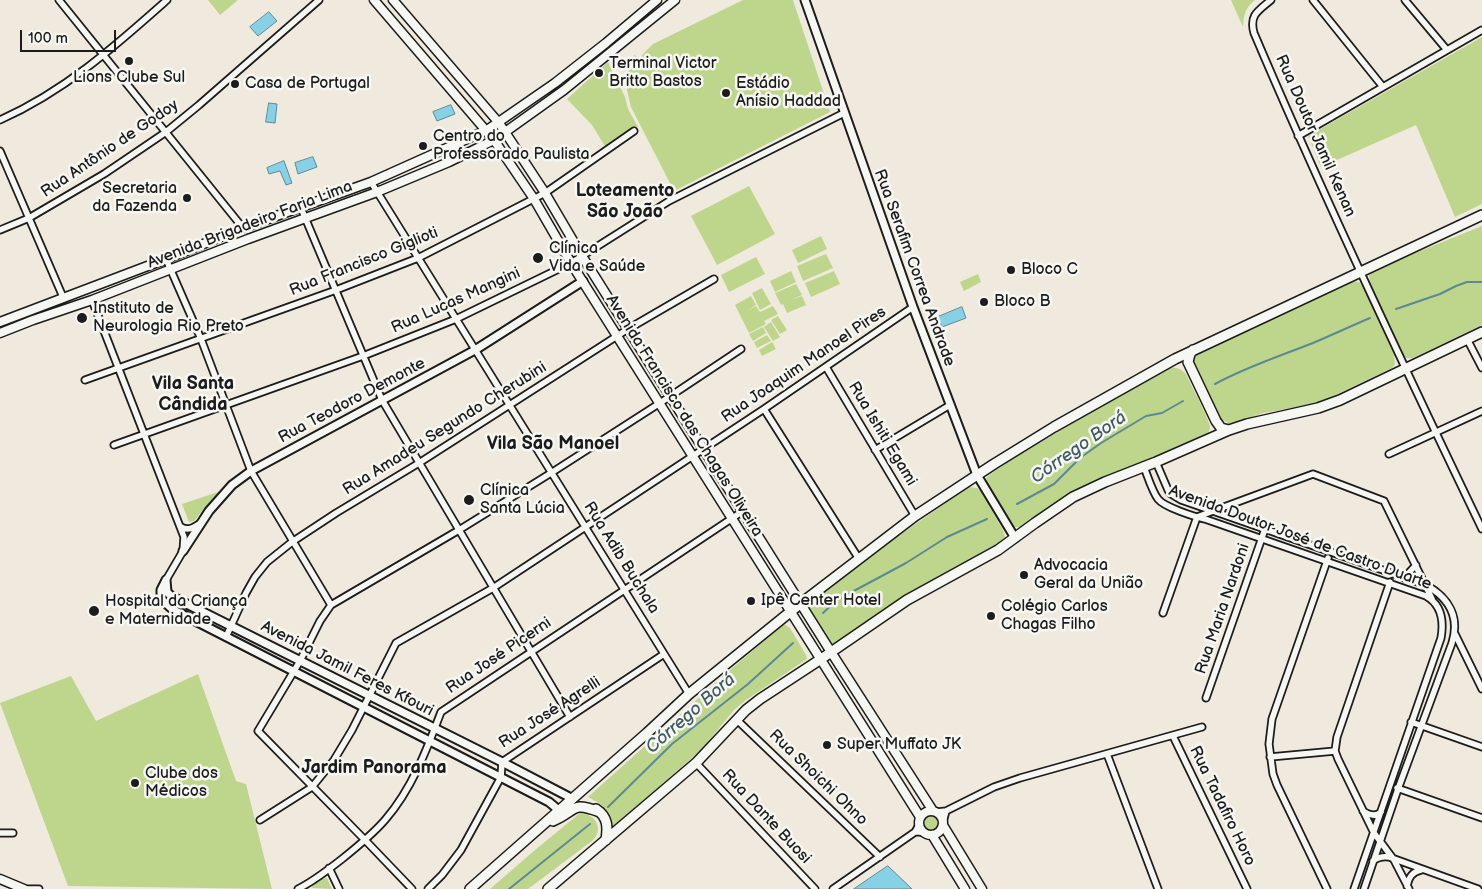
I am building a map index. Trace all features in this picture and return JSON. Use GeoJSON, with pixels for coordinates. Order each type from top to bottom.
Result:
{"type":"FeatureCollection","features":[{"type":"Feature","properties":{"kind":"main road","name":"Avenida Francisco das Chagas Oliveira"},"geometry":{"type":"LineString","coordinates":[[374,0],[487,130],[534,199],[571,263],[821,659],[919,827]]}},
{"type":"Feature","properties":{"kind":"main road","name":"Avenida Francisco das Chagas Oliveira"},"geometry":{"type":"LineString","coordinates":[[393,0],[499,123],[545,193],[582,256],[800,604],[935,812]]}},
{"type":"Feature","properties":{"kind":"main road","name":"Avenida Brigadeiro Faria Lima"},"geometry":{"type":"LineString","coordinates":[[0,322],[243,228],[370,182],[487,130],[555,83],[657,0]]}},
{"type":"Feature","properties":{"kind":"main road","name":"Avenida Brigadeiro Faria Lima"},"geometry":{"type":"LineString","coordinates":[[0,334],[377,192],[449,162],[494,140],[564,90],[675,0]]}},
{"type":"Feature","properties":{"kind":"main road"},"geometry":{"type":"LineString","coordinates":[[391,21],[404,12]]}},
{"type":"Feature","properties":{"kind":"main road"},"geometry":{"type":"LineString","coordinates":[[606,43],[613,51]]}},
{"type":"Feature","properties":{"kind":"main road"},"geometry":{"type":"LineString","coordinates":[[452,90],[462,81]]}},
{"type":"Feature","properties":{"kind":"main road"},"geometry":{"type":"LineString","coordinates":[[470,889],[689,694],[790,611],[915,516],[1054,427],[1175,359],[1482,215]]}},
{"type":"Feature","properties":{"kind":"main road"},"geometry":{"type":"LineString","coordinates":[[243,228],[248,239]]}},
{"type":"Feature","properties":{"kind":"main road"},"geometry":{"type":"LineString","coordinates":[[87,288],[92,300]]}},
{"type":"Feature","properties":{"kind":"main road"},"geometry":{"type":"LineString","coordinates":[[548,889],[696,763],[746,710],[760,699],[907,600],[998,550],[1073,496],[1230,430],[1247,424],[1318,408],[1340,400],[1482,332]]}},
{"type":"Feature","properties":{"kind":"main road"},"geometry":{"type":"LineString","coordinates":[[1193,350],[1188,362],[1216,422],[1222,428],[1230,430]]}},
{"type":"Feature","properties":{"kind":"main road"},"geometry":{"type":"LineString","coordinates":[[1175,359],[1188,362]]}},
{"type":"Feature","properties":{"kind":"main road"},"geometry":{"type":"LineString","coordinates":[[1211,438],[1216,422]]}},
{"type":"Feature","properties":{"kind":"main road"},"geometry":{"type":"LineString","coordinates":[[832,678],[843,671]]}},
{"type":"Feature","properties":{"kind":"main road"},"geometry":{"type":"LineString","coordinates":[[573,799],[587,804],[600,812],[605,818],[608,826],[606,840]]}},
{"type":"Feature","properties":{"kind":"main road"},"geometry":{"type":"LineString","coordinates":[[542,826],[559,819],[578,807],[585,807],[600,812]]}},
{"type":"Feature","properties":{"kind":"main road"},"geometry":{"type":"LineString","coordinates":[[965,889],[932,835],[919,827],[925,812],[935,812],[942,818],[943,823],[982,889]]}},
{"type":"Feature","properties":{"kind":"main road"},"geometry":{"type":"LineString","coordinates":[[932,835],[939,832],[943,823]]}},
{"type":"Feature","properties":{"kind":"main road"},"geometry":{"type":"LineString","coordinates":[[0,879],[24,889]]}},
{"type":"Feature","properties":{"kind":"street"},"geometry":{"type":"LineString","coordinates":[[59,0],[243,228]]}},
{"type":"Feature","properties":{"kind":"street"},"geometry":{"type":"LineString","coordinates":[[0,120],[48,96],[104,55],[167,0]]}},
{"type":"Feature","properties":{"kind":"street","name":"Rua Antônio de Godoy"},"geometry":{"type":"LineString","coordinates":[[0,230],[29,218],[104,174],[166,132],[319,0]]}},
{"type":"Feature","properties":{"kind":"street","name":"Rua Serafim Correa Andrade"},"geometry":{"type":"LineString","coordinates":[[805,0],[913,307],[977,475],[1015,538]]}},
{"type":"Feature","properties":{"kind":"street","name":"Rua Doutor Jamil Kenan"},"geometry":{"type":"LineString","coordinates":[[1271,0],[1253,18],[1254,33],[1298,136],[1360,271],[1482,529]]}},
{"type":"Feature","properties":{"kind":"street"},"geometry":{"type":"LineString","coordinates":[[1313,0],[1382,87]]}},
{"type":"Feature","properties":{"kind":"street"},"geometry":{"type":"LineString","coordinates":[[1406,0],[1447,50]]}},
{"type":"Feature","properties":{"kind":"street"},"geometry":{"type":"LineString","coordinates":[[1298,136],[1482,30]]}},
{"type":"Feature","properties":{"kind":"street","name":"Rua Lucas Mangini"},"geometry":{"type":"LineString","coordinates":[[114,445],[363,356],[456,319],[571,263],[670,201],[844,113]]}},
{"type":"Feature","properties":{"kind":"street","name":"Rua Francisco Giglioti"},"geometry":{"type":"LineString","coordinates":[[85,380],[336,290],[418,258],[545,193],[634,131]]}},
{"type":"Feature","properties":{"kind":"street"},"geometry":{"type":"LineString","coordinates":[[0,152],[63,297]]}},
{"type":"Feature","properties":{"kind":"street","name":"Rua Adib Buchala"},"geometry":{"type":"LineString","coordinates":[[370,182],[689,694]]}},
{"type":"Feature","properties":{"kind":"street"},"geometry":{"type":"LineString","coordinates":[[301,208],[382,400],[570,717]]}},
{"type":"Feature","properties":{"kind":"street"},"geometry":{"type":"LineString","coordinates":[[166,259],[200,338],[251,471],[331,605]]}},
{"type":"Feature","properties":{"kind":"street","name":"Rua Amadeu Segundo Cherubini"},"geometry":{"type":"LineString","coordinates":[[226,636],[255,577],[267,562],[292,542],[336,512],[419,463],[628,329],[714,278]]}},
{"type":"Feature","properties":{"kind":"street","name":"Rua Teodoro Demonte"},"geometry":{"type":"LineString","coordinates":[[166,580],[209,511],[232,485],[251,471],[475,350],[583,281]]}},
{"type":"Feature","properties":{"kind":"street"},"geometry":{"type":"LineString","coordinates":[[92,300],[181,527],[184,537],[183,552]]}},
{"type":"Feature","properties":{"kind":"street","name":"Rua Joaquim Manoel Pires"},"geometry":{"type":"LineString","coordinates":[[260,820],[312,787],[334,760],[352,730],[396,643],[493,588],[764,409],[913,307]]}},
{"type":"Feature","properties":{"kind":"street"},"geometry":{"type":"LineString","coordinates":[[1467,339],[1482,368]]}},
{"type":"Feature","properties":{"kind":"street"},"geometry":{"type":"LineString","coordinates":[[412,889],[258,731],[300,661],[320,621],[331,605],[459,530],[551,473],[741,349]]}},
{"type":"Feature","properties":{"kind":"street","name":"Rua Ishiti Egami"},"geometry":{"type":"LineString","coordinates":[[826,367],[915,516]]}},
{"type":"Feature","properties":{"kind":"street"},"geometry":{"type":"LineString","coordinates":[[876,450],[950,405]]}},
{"type":"Feature","properties":{"kind":"street"},"geometry":{"type":"LineString","coordinates":[[764,409],[859,559]]}},
{"type":"Feature","properties":{"kind":"street"},"geometry":{"type":"LineString","coordinates":[[1389,454],[1482,411]]}},
{"type":"Feature","properties":{"kind":"street","name":"Avenida Doutor José de Castro Duarte"},"geometry":{"type":"LineString","coordinates":[[1156,462],[1171,494],[1181,500],[1426,585],[1440,594],[1449,606],[1454,618],[1455,634],[1398,789],[1364,889]]}},
{"type":"Feature","properties":{"kind":"street","name":"Avenida Doutor José de Castro Duarte"},"geometry":{"type":"LineString","coordinates":[[1144,467],[1156,496],[1164,504],[1426,596],[1432,600],[1442,616],[1441,638],[1354,889]]}},
{"type":"Feature","properties":{"kind":"street"},"geometry":{"type":"LineString","coordinates":[[1162,613],[1197,517],[1313,474],[1384,501],[1432,600]]}},
{"type":"Feature","properties":{"kind":"street"},"geometry":{"type":"LineString","coordinates":[[1164,504],[1171,494]]}},
{"type":"Feature","properties":{"kind":"street","name":"Rua José Picerni"},"geometry":{"type":"LineString","coordinates":[[298,889],[311,882],[365,840],[386,819],[403,795],[422,761],[441,712],[742,511]]}},
{"type":"Feature","properties":{"kind":"street"},"geometry":{"type":"LineString","coordinates":[[181,527],[185,530],[201,524]]}},
{"type":"Feature","properties":{"kind":"street","name":"Rua Maria Nardoni"},"geometry":{"type":"LineString","coordinates":[[1206,698],[1265,529]]}},
{"type":"Feature","properties":{"kind":"street"},"geometry":{"type":"LineString","coordinates":[[1327,889],[1276,785],[1269,744],[1272,719],[1330,553]]}},
{"type":"Feature","properties":{"kind":"street"},"geometry":{"type":"LineString","coordinates":[[1404,578],[1416,565]]}},
{"type":"Feature","properties":{"kind":"street"},"geometry":{"type":"LineString","coordinates":[[1393,575],[1337,737],[1335,751],[1374,833],[1394,860],[1408,887]]}},
{"type":"Feature","properties":{"kind":"street","name":"Avenida Jamil Feres Kfouri"},"geometry":{"type":"LineString","coordinates":[[166,580],[167,592],[171,596],[573,799]]}},
{"type":"Feature","properties":{"kind":"street","name":"Avenida Jamil Feres Kfouri"},"geometry":{"type":"LineString","coordinates":[[166,580],[160,595],[166,605],[549,802],[558,812]]}},
{"type":"Feature","properties":{"kind":"street"},"geometry":{"type":"LineString","coordinates":[[1455,634],[1482,689]]}},
{"type":"Feature","properties":{"kind":"street"},"geometry":{"type":"LineString","coordinates":[[1441,638],[1461,647]]}},
{"type":"Feature","properties":{"kind":"street","name":"Rua José Agrelli"},"geometry":{"type":"LineString","coordinates":[[428,889],[442,875],[461,850],[501,777],[502,762],[664,654]]}},
{"type":"Feature","properties":{"kind":"street","name":"Rua Shoichi Ohno"},"geometry":{"type":"LineString","coordinates":[[737,720],[880,857]]}},
{"type":"Feature","properties":{"kind":"street"},"geometry":{"type":"LineString","coordinates":[[1411,722],[1482,747]]}},
{"type":"Feature","properties":{"kind":"street"},"geometry":{"type":"LineString","coordinates":[[935,812],[946,811],[994,787],[1202,727]]}},
{"type":"Feature","properties":{"kind":"street","name":"Rua Tadafiro Horo"},"geometry":{"type":"LineString","coordinates":[[1173,736],[1247,889]]}},
{"type":"Feature","properties":{"kind":"street"},"geometry":{"type":"LineString","coordinates":[[1270,756],[1335,751]]}},
{"type":"Feature","properties":{"kind":"street"},"geometry":{"type":"LineString","coordinates":[[1107,754],[1158,889]]}},
{"type":"Feature","properties":{"kind":"street","name":"Rua Dante Buosi"},"geometry":{"type":"LineString","coordinates":[[696,763],[815,889]]}},
{"type":"Feature","properties":{"kind":"street"},"geometry":{"type":"LineString","coordinates":[[1390,786],[1482,818]]}},
{"type":"Feature","properties":{"kind":"street"},"geometry":{"type":"LineString","coordinates":[[943,823],[946,811]]}},
{"type":"Feature","properties":{"kind":"street"},"geometry":{"type":"LineString","coordinates":[[1363,811],[1372,815],[1381,812]]}},
{"type":"Feature","properties":{"kind":"street"},"geometry":{"type":"LineString","coordinates":[[833,889],[880,857],[919,827]]}},
{"type":"Feature","properties":{"kind":"street"},"geometry":{"type":"LineString","coordinates":[[0,833],[13,833]]}},
{"type":"Feature","properties":{"kind":"street"},"geometry":{"type":"LineString","coordinates":[[1373,862],[1383,856],[1389,857],[1478,889]]}},
{"type":"Feature","properties":{"kind":"street"},"geometry":{"type":"LineString","coordinates":[[329,868],[340,889]]}},
{"type":"Feature","properties":{"kind":"street"},"geometry":{"type":"LineString","coordinates":[[1408,887],[1408,880],[1411,875],[1416,871],[1422,870]]}},
{"type":"Feature","properties":{"kind":"street"},"geometry":{"type":"LineString","coordinates":[[24,889],[39,889]]}},
{"type":"Feature","properties":{"kind":"green space"},"geometry":{"type":"Polygon","coordinates":[[[208,0],[238,0],[220,15],[208,0]]]}},
{"type":"Feature","properties":{"kind":"green space","name":"Estádio Anísio Haddad"},"geometry":{"type":"Polygon","coordinates":[[[743,0],[793,0],[830,112],[674,191],[631,107],[627,90],[628,70],[634,55],[640,58],[653,44],[743,0]]]}},
{"type":"Feature","properties":{"kind":"green space"},"geometry":{"type":"Polygon","coordinates":[[[1231,0],[1255,0],[1246,12],[1243,27],[1231,0]]]}},
{"type":"Feature","properties":{"kind":"green space"},"geometry":{"type":"Polygon","coordinates":[[[1482,37],[1482,204],[1455,217],[1416,125],[1321,167],[1308,136],[1482,37]]]}},
{"type":"Feature","properties":{"kind":"green space"},"geometry":{"type":"Polygon","coordinates":[[[608,62],[625,97],[628,109],[638,127],[606,148],[592,125],[567,99],[608,62]]]}},
{"type":"Feature","properties":{"kind":"green space"},"geometry":{"type":"Polygon","coordinates":[[[749,186],[775,234],[717,265],[691,216],[749,186]]]}},
{"type":"Feature","properties":{"kind":"green space"},"geometry":{"type":"Polygon","coordinates":[[[1482,226],[1482,325],[1413,358],[1406,358],[1370,283],[1369,275],[1371,271],[1482,226]]]}},
{"type":"Feature","properties":{"kind":"green space"},"geometry":{"type":"Polygon","coordinates":[[[821,236],[827,249],[798,263],[792,250],[821,236]]]}},
{"type":"Feature","properties":{"kind":"green space"},"geometry":{"type":"Polygon","coordinates":[[[826,254],[833,268],[803,281],[797,266],[826,254]]]}},
{"type":"Feature","properties":{"kind":"green space"},"geometry":{"type":"Polygon","coordinates":[[[756,257],[765,274],[729,292],[721,275],[756,257]]]}},
{"type":"Feature","properties":{"kind":"green space"},"geometry":{"type":"Polygon","coordinates":[[[791,271],[796,282],[775,292],[770,281],[791,271]]]}},
{"type":"Feature","properties":{"kind":"green space"},"geometry":{"type":"Polygon","coordinates":[[[834,271],[840,284],[811,297],[805,283],[834,271]]]}},
{"type":"Feature","properties":{"kind":"green space"},"geometry":{"type":"Polygon","coordinates":[[[978,274],[981,282],[964,291],[960,282],[978,274]]]}},
{"type":"Feature","properties":{"kind":"green space"},"geometry":{"type":"Polygon","coordinates":[[[1351,281],[1359,282],[1363,287],[1394,355],[1395,364],[1392,368],[1317,404],[1263,413],[1235,423],[1228,423],[1220,419],[1194,365],[1193,360],[1197,352],[1298,308],[1351,281]]]}},
{"type":"Feature","properties":{"kind":"green space"},"geometry":{"type":"Polygon","coordinates":[[[796,284],[802,295],[791,300],[802,296],[806,305],[787,313],[775,293],[796,284]]]}},
{"type":"Feature","properties":{"kind":"green space"},"geometry":{"type":"Polygon","coordinates":[[[762,288],[771,304],[760,310],[752,293],[762,288]]]}},
{"type":"Feature","properties":{"kind":"green space"},"geometry":{"type":"Polygon","coordinates":[[[751,296],[756,305],[747,311],[756,306],[760,312],[773,306],[778,314],[764,321],[766,324],[749,333],[735,305],[751,296]]]}},
{"type":"Feature","properties":{"kind":"green space"},"geometry":{"type":"Polygon","coordinates":[[[778,316],[787,330],[780,334],[771,320],[778,316]]]}},
{"type":"Feature","properties":{"kind":"green space"},"geometry":{"type":"Polygon","coordinates":[[[771,322],[780,337],[773,341],[764,327],[771,322]]]}},
{"type":"Feature","properties":{"kind":"green space"},"geometry":{"type":"Polygon","coordinates":[[[763,327],[766,333],[753,341],[749,334],[763,327]]]}},
{"type":"Feature","properties":{"kind":"green space"},"geometry":{"type":"Polygon","coordinates":[[[767,335],[771,341],[757,348],[754,342],[767,335]]]}},
{"type":"Feature","properties":{"kind":"green space"},"geometry":{"type":"Polygon","coordinates":[[[772,342],[776,349],[762,356],[759,350],[772,342]]]}},
{"type":"Feature","properties":{"kind":"green space"},"geometry":{"type":"Polygon","coordinates":[[[1171,368],[1179,369],[1186,374],[1209,423],[1208,433],[1060,499],[1022,527],[1012,525],[988,487],[986,479],[988,476],[1084,416],[1171,368]]]}},
{"type":"Feature","properties":{"kind":"green space"},"geometry":{"type":"Polygon","coordinates":[[[969,487],[977,488],[981,491],[1003,530],[1005,537],[1001,545],[834,645],[831,643],[808,608],[809,604],[891,541],[969,487]]]}},
{"type":"Feature","properties":{"kind":"green space"},"geometry":{"type":"Polygon","coordinates":[[[218,492],[194,521],[189,522],[182,504],[218,492]]]}},
{"type":"Feature","properties":{"kind":"green space"},"geometry":{"type":"Polygon","coordinates":[[[784,624],[790,628],[807,659],[734,710],[702,749],[613,827],[605,809],[588,797],[784,624]]]}},
{"type":"Feature","properties":{"kind":"green space","name":"Clube dos Médicos"},"geometry":{"type":"Polygon","coordinates":[[[198,674],[236,781],[246,784],[272,889],[68,886],[0,703],[71,676],[96,721],[198,674]]]}},
{"type":"Feature","properties":{"kind":"green space"},"geometry":{"type":"Polygon","coordinates":[[[580,813],[594,819],[598,827],[596,837],[592,841],[528,889],[490,889],[535,850],[580,813]]]}},
{"type":"Feature","properties":{"kind":"green space"},"geometry":{"type":"Polygon","coordinates":[[[931,814],[937,817],[940,823],[937,829],[931,832],[925,829],[922,823],[925,817],[931,814]]]}},
{"type":"Feature","properties":{"kind":"green space"},"geometry":{"type":"Polygon","coordinates":[[[327,878],[332,889],[312,888],[313,884],[327,878]]]}},
{"type":"Feature","properties":{"kind":"water"},"geometry":{"type":"Polygon","coordinates":[[[269,12],[277,21],[258,36],[250,27],[269,12]]]}},
{"type":"Feature","properties":{"kind":"water"},"geometry":{"type":"Polygon","coordinates":[[[269,103],[277,104],[275,123],[266,122],[269,103]]]}},
{"type":"Feature","properties":{"kind":"water"},"geometry":{"type":"Polygon","coordinates":[[[451,105],[455,114],[437,121],[433,112],[451,105]]]}},
{"type":"Feature","properties":{"kind":"water"},"geometry":{"type":"Polygon","coordinates":[[[313,157],[317,167],[298,174],[295,163],[313,157]]]}},
{"type":"Feature","properties":{"kind":"water"},"geometry":{"type":"Polygon","coordinates":[[[284,161],[292,183],[286,185],[280,171],[269,174],[267,168],[284,161]]]}},
{"type":"Feature","properties":{"kind":"water"},"geometry":{"type":"Polygon","coordinates":[[[962,307],[966,318],[942,327],[938,317],[962,307]]]}},
{"type":"Feature","properties":{"kind":"water"},"geometry":{"type":"Polygon","coordinates":[[[888,866],[912,889],[854,889],[888,866]]]}},
{"type":"Feature","properties":{"kind":"waterway","name":"Córrego Borá"},"geometry":{"type":"LineString","coordinates":[[1396,309],[1440,294],[1467,282],[1482,282]]}},
{"type":"Feature","properties":{"kind":"waterway","name":"Córrego Borá"},"geometry":{"type":"LineString","coordinates":[[1215,384],[1251,367],[1370,318]]}},
{"type":"Feature","properties":{"kind":"waterway","name":"Córrego Borá"},"geometry":{"type":"LineString","coordinates":[[1017,504],[1054,484],[1080,458],[1101,443],[1146,416],[1162,413],[1183,401]]}},
{"type":"Feature","properties":{"kind":"waterway","name":"Córrego Borá"},"geometry":{"type":"LineString","coordinates":[[823,613],[837,600],[906,563],[947,537],[987,519]]}},
{"type":"Feature","properties":{"kind":"waterway","name":"Córrego Borá"},"geometry":{"type":"LineString","coordinates":[[608,807],[672,744],[748,684],[793,643]]}},
{"type":"Feature","properties":{"kind":"waterway","name":"Córrego Borá"},"geometry":{"type":"LineString","coordinates":[[509,889],[590,824]]}},
{"type":"Feature","properties":{"kind":"place","name":"Lions Clube Sul"},"geometry":{"type":"Point","coordinates":[129,61]}},
{"type":"Feature","properties":{"kind":"place","name":"Terminal Victor Britto Bastos"},"geometry":{"type":"Point","coordinates":[599,73]}},
{"type":"Feature","properties":{"kind":"place","name":"Casa de Portugal"},"geometry":{"type":"Point","coordinates":[235,84]}},
{"type":"Feature","properties":{"kind":"place","name":"Estádio Anísio Haddad"},"geometry":{"type":"Point","coordinates":[726,93]}},
{"type":"Feature","properties":{"kind":"place","name":"Centro do Professorado Paulista"},"geometry":{"type":"Point","coordinates":[423,146]}},
{"type":"Feature","properties":{"kind":"place","name":"Secretaria da Fazenda"},"geometry":{"type":"Point","coordinates":[187,198]}},
{"type":"Feature","properties":{"kind":"place","name":"Clínica Vida e Saúde"},"geometry":{"type":"Point","coordinates":[538,258]}},
{"type":"Feature","properties":{"kind":"place","name":"Bloco C"},"geometry":{"type":"Point","coordinates":[1011,270]}},
{"type":"Feature","properties":{"kind":"place","name":"Bloco B"},"geometry":{"type":"Point","coordinates":[984,302]}},
{"type":"Feature","properties":{"kind":"place","name":"Instituto de Neurologia Rio Preto"},"geometry":{"type":"Point","coordinates":[82,318]}},
{"type":"Feature","properties":{"kind":"place","name":"Clínica Santa Lúcia"},"geometry":{"type":"Point","coordinates":[469,500]}},
{"type":"Feature","properties":{"kind":"place","name":"Advocacia Geral da União"},"geometry":{"type":"Point","coordinates":[1024,575]}},
{"type":"Feature","properties":{"kind":"place","name":"Ipê Center Hotel"},"geometry":{"type":"Point","coordinates":[751,601]}},
{"type":"Feature","properties":{"kind":"place","name":"Hospital da Criança e Maternidade"},"geometry":{"type":"Point","coordinates":[94,611]}},
{"type":"Feature","properties":{"kind":"place","name":"Colégio Carlos Chagas Filho"},"geometry":{"type":"Point","coordinates":[991,616]}},
{"type":"Feature","properties":{"kind":"place","name":"Super Muffato JK"},"geometry":{"type":"Point","coordinates":[827,745]}},
{"type":"Feature","properties":{"kind":"place","name":"Clube dos Médicos"},"geometry":{"type":"Point","coordinates":[135,783]}},
{"type":"Feature","properties":{"kind":"district","name":"Loteamento São João"},"geometry":{"type":"Point","coordinates":[625,201]}},
{"type":"Feature","properties":{"kind":"district","name":"Vila Santa Cândida"},"geometry":{"type":"Point","coordinates":[193,394]}},
{"type":"Feature","properties":{"kind":"district","name":"Vila São Manoel"},"geometry":{"type":"Point","coordinates":[553,444]}},
{"type":"Feature","properties":{"kind":"district","name":"Jardim Panorama"},"geometry":{"type":"Point","coordinates":[374,768]}}]}
